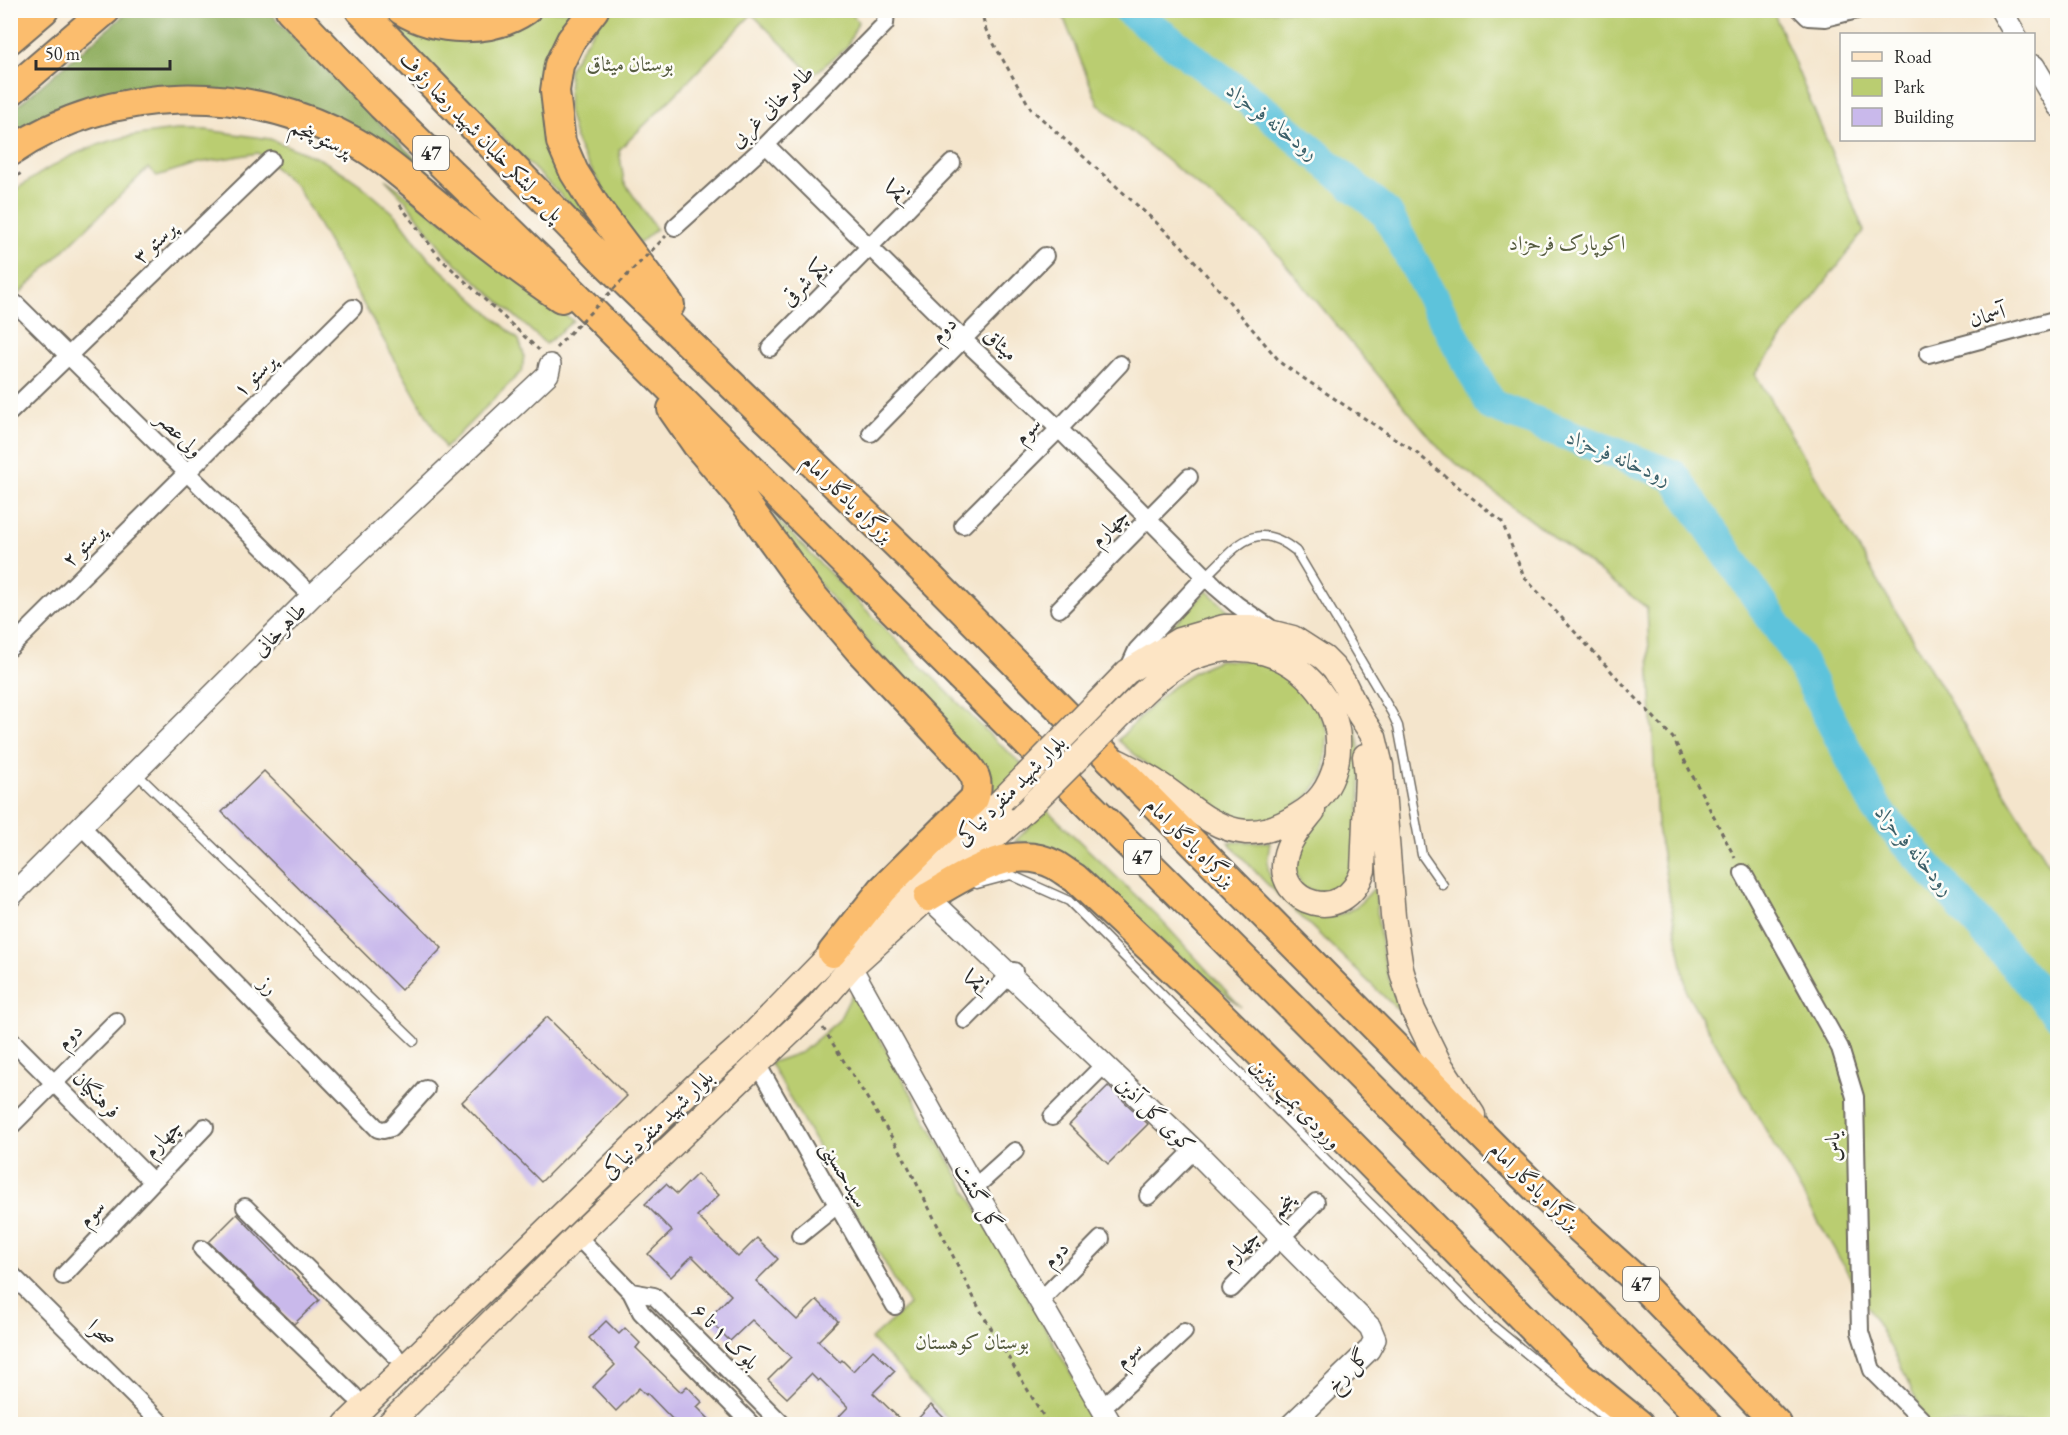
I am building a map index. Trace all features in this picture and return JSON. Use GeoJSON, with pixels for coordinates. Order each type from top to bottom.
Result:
{"type":"FeatureCollection","features":[{"type":"Feature","properties":{"kind":"highway"},"geometry":{"type":"LineString","coordinates":[[10,39],[44,10]]}},
{"type":"Feature","properties":{"kind":"highway"},"geometry":{"type":"LineString","coordinates":[[10,93],[106,10]]}},
{"type":"Feature","properties":{"kind":"highway","name":"47"},"geometry":{"type":"LineString","coordinates":[[290,10],[382,106],[574,293],[1204,919],[1707,1425]]}},
{"type":"Feature","properties":{"kind":"highway","name":"پل سرلشکر خلبان شهید رضا رئوف"},"geometry":{"type":"LineString","coordinates":[[360,10],[604,261]]}},
{"type":"Feature","properties":{"kind":"highway"},"geometry":{"type":"LineString","coordinates":[[401,10],[409,16],[439,25],[472,27],[495,23],[519,15],[526,10]]}},
{"type":"Feature","properties":{"kind":"highway"},"geometry":{"type":"LineString","coordinates":[[594,10],[571,40],[559,65],[555,91],[561,142],[574,172],[596,207],[722,374]]}},
{"type":"Feature","properties":{"kind":"highway"},"geometry":{"type":"LineString","coordinates":[[18,161],[49,129],[86,114],[120,105],[191,97],[243,101],[284,111],[326,127],[356,142],[381,159],[510,263],[627,346],[697,445],[741,497],[811,594],[861,652],[976,776],[978,790],[974,799],[882,890],[841,960]]}},
{"type":"Feature","properties":{"kind":"highway","name":"بزرگراه یادگار امام"},"geometry":{"type":"LineString","coordinates":[[604,261],[915,562],[1498,1151],[1642,1285],[1777,1425]]}},
{"type":"Feature","properties":{"kind":"highway"},"geometry":{"type":"LineString","coordinates":[[928,897],[981,867],[1005,859],[1034,858],[1054,865],[1075,878],[1212,1006],[1579,1375],[1639,1425]]}},
{"type":"Feature","properties":{"kind":"main road","name":"بلوار شهید منفرد نیاکی"},"geometry":{"type":"LineString","coordinates":[[400,1421],[577,1236],[813,1011],[841,960],[916,881],[1002,800],[1127,672],[1179,640],[1224,627],[1277,632],[1293,638],[1324,658],[1344,683],[1359,714],[1374,737],[1381,766],[1393,916],[1401,969],[1413,1010],[1439,1063],[1498,1151]]}},
{"type":"Feature","properties":{"kind":"main road","name":"بلوار شهید منفرد نیاکی"},"geometry":{"type":"LineString","coordinates":[[346,1425],[696,1085],[841,960],[928,897],[1034,802],[1158,679],[1189,660],[1219,650],[1243,649],[1276,656],[1300,670],[1316,685],[1328,704],[1339,741],[1333,776],[1321,799],[1278,827],[1260,832],[1244,832],[1227,828],[1205,819],[1159,783],[1107,756]]}},
{"type":"Feature","properties":{"kind":"main road"},"geometry":{"type":"LineString","coordinates":[[1321,799],[1292,839],[1286,852],[1284,868],[1286,879],[1296,893],[1308,902],[1328,904],[1337,902],[1354,890],[1363,870],[1367,775],[1359,714]]}},
{"type":"Feature","properties":{"kind":"main road"},"geometry":{"type":"LineString","coordinates":[[327,1425],[395,1355],[630,1127],[696,1085]]}},
{"type":"Feature","properties":{"kind":"street","name":"طاهرخانی غربی"},"geometry":{"type":"LineString","coordinates":[[671,231],[766,145],[885,24],[886,10]]}},
{"type":"Feature","properties":{"kind":"street"},"geometry":{"type":"LineString","coordinates":[[1801,10],[1808,17],[1825,18],[1857,10]]}},
{"type":"Feature","properties":{"kind":"street"},"geometry":{"type":"LineString","coordinates":[[2001,10],[2014,33]]}},
{"type":"Feature","properties":{"kind":"street"},"geometry":{"type":"LineString","coordinates":[[2035,68],[2058,106]]}},
{"type":"Feature","properties":{"kind":"street","name":"میثاق"},"geometry":{"type":"LineString","coordinates":[[766,145],[964,340],[1059,429],[1206,576],[1237,605],[1277,632]]}},
{"type":"Feature","properties":{"kind":"street","name":"پرستو ۳"},"geometry":{"type":"LineString","coordinates":[[10,412],[271,160]]}},
{"type":"Feature","properties":{"kind":"street","name":"یکم"},"geometry":{"type":"LineString","coordinates":[[871,248],[952,163]]}},
{"type":"Feature","properties":{"kind":"street","name":"یکم شرقی"},"geometry":{"type":"LineString","coordinates":[[770,348],[871,248]]}},
{"type":"Feature","properties":{"kind":"street","name":"دوم"},"geometry":{"type":"LineString","coordinates":[[871,433],[1045,256]]}},
{"type":"Feature","properties":{"kind":"street","name":"ولی‌عصر"},"geometry":{"type":"LineString","coordinates":[[16,304],[312,596]]}},
{"type":"Feature","properties":{"kind":"street","name":"پرستو ۱"},"geometry":{"type":"LineString","coordinates":[[187,473],[354,308]]}},
{"type":"Feature","properties":{"kind":"street","name":"آسمان"},"geometry":{"type":"LineString","coordinates":[[1928,354],[2058,319]]}},
{"type":"Feature","properties":{"kind":"street","name":"طاهرخانی"},"geometry":{"type":"LineString","coordinates":[[10,897],[312,596],[548,374],[549,361]]}},
{"type":"Feature","properties":{"kind":"street","name":"سوم"},"geometry":{"type":"LineString","coordinates":[[963,525],[1120,364]]}},
{"type":"Feature","properties":{"kind":"street","name":"پرستو ۲"},"geometry":{"type":"LineString","coordinates":[[10,648],[187,473]]}},
{"type":"Feature","properties":{"kind":"street","name":"چهارم"},"geometry":{"type":"LineString","coordinates":[[1059,609],[1190,477]]}},
{"type":"Feature","properties":{"kind":"street"},"geometry":{"type":"LineString","coordinates":[[1127,672],[1137,650],[1206,576]]}},
{"type":"Feature","properties":{"kind":"street","name":"رز"},"geometry":{"type":"LineString","coordinates":[[82,826],[378,1129],[391,1128],[426,1089]]}},
{"type":"Feature","properties":{"kind":"street","name":"یاس"},"geometry":{"type":"LineString","coordinates":[[1743,873],[1840,1048],[1855,1097],[1860,1332],[1872,1370],[1926,1425]]}},
{"type":"Feature","properties":{"kind":"street","name":"کوی گل آذین"},"geometry":{"type":"LineString","coordinates":[[928,897],[1012,973],[1104,1065],[1194,1150],[1370,1327],[1375,1339]]}},
{"type":"Feature","properties":{"kind":"street","name":"گل گشت"},"geometry":{"type":"LineString","coordinates":[[841,960],[1107,1416]]}},
{"type":"Feature","properties":{"kind":"street","name":"یکم"},"geometry":{"type":"LineString","coordinates":[[965,1020],[1012,973]]}},
{"type":"Feature","properties":{"kind":"street","name":"دوم"},"geometry":{"type":"LineString","coordinates":[[54,1083],[116,1021]]}},
{"type":"Feature","properties":{"kind":"street","name":"فرهنگیان"},"geometry":{"type":"LineString","coordinates":[[10,1039],[152,1181]]}},
{"type":"Feature","properties":{"kind":"street","name":"سیدحسینی"},"geometry":{"type":"LineString","coordinates":[[757,1064],[895,1306]]}},
{"type":"Feature","properties":{"kind":"street"},"geometry":{"type":"LineString","coordinates":[[1052,1117],[1104,1065]]}},
{"type":"Feature","properties":{"kind":"street"},"geometry":{"type":"LineString","coordinates":[[10,1127],[54,1083]]}},
{"type":"Feature","properties":{"kind":"street","name":"چهارم"},"geometry":{"type":"LineString","coordinates":[[152,1181],[205,1127]]}},
{"type":"Feature","properties":{"kind":"street"},"geometry":{"type":"LineString","coordinates":[[1148,1196],[1194,1150]]}},
{"type":"Feature","properties":{"kind":"street"},"geometry":{"type":"LineString","coordinates":[[974,1188],[1015,1151]]}},
{"type":"Feature","properties":{"kind":"street","name":"سوم"},"geometry":{"type":"LineString","coordinates":[[63,1276],[152,1181]]}},
{"type":"Feature","properties":{"kind":"street","name":"پنجم"},"geometry":{"type":"LineString","coordinates":[[1281,1239],[1316,1202]]}},
{"type":"Feature","properties":{"kind":"street"},"geometry":{"type":"LineString","coordinates":[[800,1235],[837,1205]]}},
{"type":"Feature","properties":{"kind":"street"},"geometry":{"type":"LineString","coordinates":[[245,1207],[395,1355]]}},
{"type":"Feature","properties":{"kind":"street"},"geometry":{"type":"LineString","coordinates":[[577,1236],[632,1292],[641,1312],[751,1425]]}},
{"type":"Feature","properties":{"kind":"street","name":"دوم"},"geometry":{"type":"LineString","coordinates":[[1040,1301],[1101,1239]]}},
{"type":"Feature","properties":{"kind":"street","name":"چهارم"},"geometry":{"type":"LineString","coordinates":[[1230,1289],[1281,1239]]}},
{"type":"Feature","properties":{"kind":"street"},"geometry":{"type":"LineString","coordinates":[[202,1249],[354,1396]]}},
{"type":"Feature","properties":{"kind":"street","name":"صحرا"},"geometry":{"type":"LineString","coordinates":[[10,1273],[162,1425]]}},
{"type":"Feature","properties":{"kind":"street","name":"بلوک ۱ تا ۶"},"geometry":{"type":"LineString","coordinates":[[632,1292],[654,1296],[782,1425]]}},
{"type":"Feature","properties":{"kind":"street","name":"سوم"},"geometry":{"type":"LineString","coordinates":[[1107,1416],[1184,1332]]}},
{"type":"Feature","properties":{"kind":"street","name":"گل رخ"},"geometry":{"type":"LineString","coordinates":[[1292,1425],[1369,1350],[1375,1339]]}},
{"type":"Feature","properties":{"kind":"lane"},"geometry":{"type":"LineString","coordinates":[[1206,576],[1247,538],[1259,535],[1272,537],[1285,542],[1296,551],[1398,726],[1422,855],[1443,885]]}},
{"type":"Feature","properties":{"kind":"lane"},"geometry":{"type":"LineString","coordinates":[[136,772],[414,1041]]}},
{"type":"Feature","properties":{"kind":"lane","name":"ورودی پمپ بنزین"},"geometry":{"type":"LineString","coordinates":[[969,886],[1011,875],[1069,901],[1487,1321],[1612,1425]]}},
{"type":"Feature","properties":{"kind":"lane"},"geometry":{"type":"LineString","coordinates":[[928,897],[959,889]]}},
{"type":"Feature","properties":{"kind":"path"},"geometry":{"type":"LineString","coordinates":[[981,10],[986,30],[1031,109],[1181,244],[1282,364],[1414,451],[1502,522],[1524,577],[1674,738],[1743,873]]}},
{"type":"Feature","properties":{"kind":"path"},"geometry":{"type":"LineString","coordinates":[[10,182],[18,161]]}},
{"type":"Feature","properties":{"kind":"path"},"geometry":{"type":"LineString","coordinates":[[395,200],[440,258],[549,361],[569,334],[671,231]]}},
{"type":"Feature","properties":{"kind":"path"},"geometry":{"type":"LineString","coordinates":[[813,1011],[900,1152],[980,1308],[1048,1425]]}},
{"type":"Feature","properties":{"kind":"green space","name":"بوستان میثاق"},"geometry":{"type":"Polygon","coordinates":[[[849,10],[858,22],[847,47],[813,75],[752,14],[619,150],[624,182],[656,229],[639,244],[582,154],[568,110],[569,68],[606,11],[849,10]]]}},
{"type":"Feature","properties":{"kind":"green space"},"geometry":{"type":"Polygon","coordinates":[[[129,11],[268,11],[514,258],[380,149],[224,93],[11,144],[10,112],[129,11]]]}},
{"type":"Feature","properties":{"kind":"green space"},"geometry":{"type":"Polygon","coordinates":[[[375,11],[527,19],[542,11],[572,11],[554,42],[545,73],[543,106],[547,141],[629,263],[375,11]]]}},
{"type":"Feature","properties":{"kind":"green space","name":"اکوپارک فرحزاد"},"geometry":{"type":"Polygon","coordinates":[[[1061,11],[1773,11],[1864,231],[1755,374],[1963,724],[2057,877],[2057,1424],[1927,1424],[1899,1362],[1687,993],[1657,827],[1647,608],[1444,454],[1267,242],[1098,104],[1061,11]]]}},
{"type":"Feature","properties":{"kind":"green space"},"geometry":{"type":"Polygon","coordinates":[[[206,130],[270,139],[320,159],[361,185],[397,216],[428,258],[519,340],[524,355],[522,371],[445,448],[297,187],[258,153],[198,163],[157,176],[148,168],[11,302],[11,193],[50,167],[92,147],[149,133],[206,130]]]}},
{"type":"Feature","properties":{"kind":"green space"},"geometry":{"type":"Polygon","coordinates":[[[385,179],[509,269],[573,321],[546,344],[445,253],[405,200],[385,179]]]}},
{"type":"Feature","properties":{"kind":"green space"},"geometry":{"type":"Polygon","coordinates":[[[704,446],[995,740],[1025,767],[974,816],[982,796],[921,705],[704,446]]]}},
{"type":"Feature","properties":{"kind":"green space"},"geometry":{"type":"Polygon","coordinates":[[[1207,591],[1230,612],[1165,633],[1207,591]]]}},
{"type":"Feature","properties":{"kind":"green space"},"geometry":{"type":"Polygon","coordinates":[[[1219,660],[1267,662],[1309,691],[1328,732],[1324,775],[1309,795],[1283,817],[1234,823],[1163,779],[1118,740],[1176,684],[1219,660]]]}},
{"type":"Feature","properties":{"kind":"green space"},"geometry":{"type":"Polygon","coordinates":[[[1356,727],[1361,761],[1358,872],[1332,896],[1302,888],[1291,861],[1345,729],[1356,727]]]}},
{"type":"Feature","properties":{"kind":"green space"},"geometry":{"type":"Polygon","coordinates":[[[1047,810],[1159,918],[1241,1007],[1148,931],[1054,848],[1015,841],[1047,810]]]}},
{"type":"Feature","properties":{"kind":"green space"},"geometry":{"type":"Polygon","coordinates":[[[1228,842],[1270,842],[1268,865],[1272,882],[1295,906],[1311,914],[1327,917],[1343,913],[1358,905],[1375,887],[1382,951],[1389,981],[1401,1013],[1265,882],[1228,842]]]}},
{"type":"Feature","properties":{"kind":"green space","name":"بوستان کوهستان"},"geometry":{"type":"Polygon","coordinates":[[[853,992],[1100,1424],[953,1424],[871,1339],[909,1305],[770,1063],[802,1052],[839,1020],[853,992]]]}},
{"type":"Feature","properties":{"kind":"building"},"geometry":{"type":"Polygon","coordinates":[[[264,771],[442,948],[401,990],[222,812],[264,771]]]}},
{"type":"Feature","properties":{"kind":"building"},"geometry":{"type":"Polygon","coordinates":[[[547,1017],[627,1096],[541,1182],[462,1102],[547,1017]]]}},
{"type":"Feature","properties":{"kind":"building"},"geometry":{"type":"Polygon","coordinates":[[[1108,1086],[1148,1124],[1108,1164],[1069,1125],[1108,1086]]]}},
{"type":"Feature","properties":{"kind":"building"},"geometry":{"type":"Polygon","coordinates":[[[697,1174],[719,1195],[697,1216],[738,1257],[757,1238],[778,1259],[756,1281],[797,1320],[817,1300],[838,1321],[818,1341],[840,1362],[842,1360],[853,1371],[873,1350],[895,1371],[873,1393],[906,1425],[831,1425],[848,1407],[820,1379],[818,1381],[811,1374],[787,1398],[768,1380],[791,1357],[752,1320],[730,1341],[708,1319],[731,1295],[692,1256],[671,1277],[648,1254],[672,1231],[645,1204],[666,1184],[677,1194],[697,1174]]]}},
{"type":"Feature","properties":{"kind":"building"},"geometry":{"type":"Polygon","coordinates":[[[237,1214],[319,1300],[294,1324],[209,1242],[237,1214]]]}},
{"type":"Feature","properties":{"kind":"building"},"geometry":{"type":"Polygon","coordinates":[[[606,1321],[619,1334],[625,1328],[640,1343],[636,1348],[681,1392],[687,1386],[702,1402],[697,1407],[715,1425],[678,1425],[647,1393],[646,1395],[639,1388],[616,1411],[593,1387],[615,1365],[589,1338],[606,1321]]]}},
{"type":"Feature","properties":{"kind":"building"},"geometry":{"type":"Polygon","coordinates":[[[931,1405],[951,1425],[912,1425],[931,1405]]]}},
{"type":"Feature","properties":{"kind":"waterway","name":"رودخانه فرحزاد"},"geometry":{"type":"LineString","coordinates":[[1129,10],[1268,114],[1387,214],[1491,405],[1674,476],[1797,655],[1878,811],[2058,1014]]}}]}
